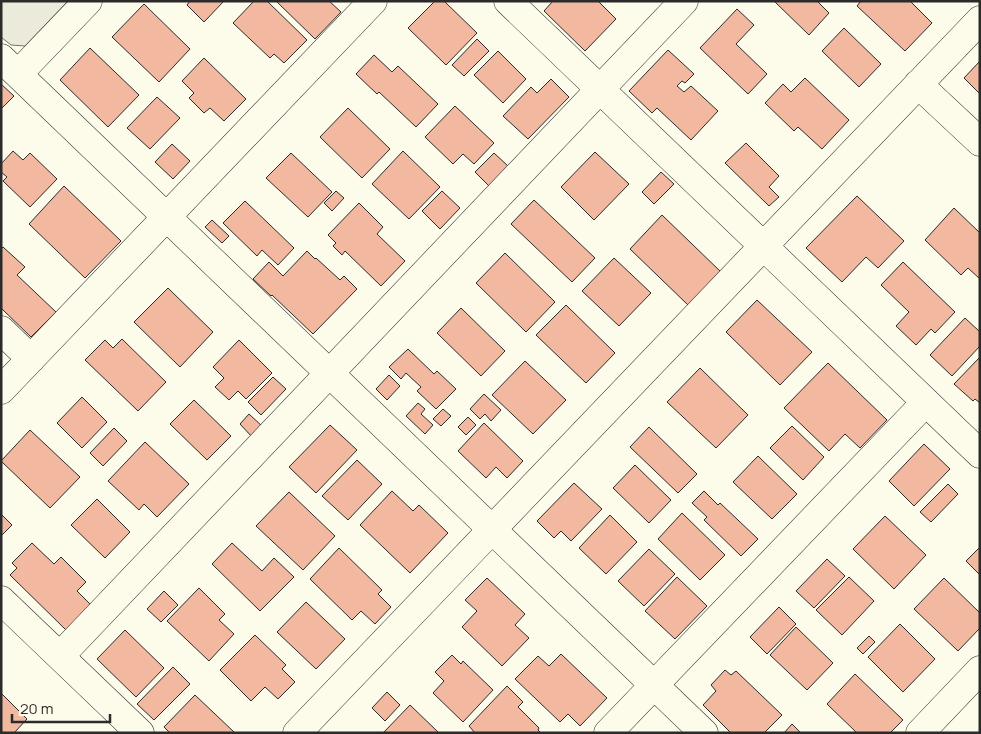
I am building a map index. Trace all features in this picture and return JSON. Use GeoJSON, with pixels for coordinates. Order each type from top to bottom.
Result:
{"type":"FeatureCollection","features":[{"type":"Feature","properties":{"kind":"street"},"geometry":{"type":"LineString","coordinates":[[88,1],[9,66],[704,733]]}},
{"type":"Feature","properties":{"kind":"street"},"geometry":{"type":"LineString","coordinates":[[1,390],[373,1]]}},
{"type":"Feature","properties":{"kind":"street"},"geometry":{"type":"LineString","coordinates":[[508,1],[980,454]]}},
{"type":"Feature","properties":{"kind":"street"},"geometry":{"type":"LineString","coordinates":[[60,656],[684,1]]}},
{"type":"Feature","properties":{"kind":"street"},"geometry":{"type":"LineString","coordinates":[[297,733],[980,20]]}},
{"type":"Feature","properties":{"kind":"street"},"geometry":{"type":"LineString","coordinates":[[918,84],[980,142]]}},
{"type":"Feature","properties":{"kind":"street"},"geometry":{"type":"LineString","coordinates":[[1,330],[31,359]]}},
{"type":"Feature","properties":{"kind":"street"},"geometry":{"type":"LineString","coordinates":[[608,733],[926,402]]}},
{"type":"Feature","properties":{"kind":"street"},"geometry":{"type":"LineString","coordinates":[[1,600],[140,733]]}},
{"type":"Feature","properties":{"kind":"street"},"geometry":{"type":"LineString","coordinates":[[920,733],[980,670]]}},
{"type":"Feature","properties":{"kind":"shaded area"},"geometry":{"type":"Polygon","coordinates":[[[1,1],[68,1],[25,46],[11,45],[1,37],[1,1]]]}},
{"type":"Feature","properties":{"kind":"building"},"geometry":{"type":"Polygon","coordinates":[[[190,1],[224,1],[204,22],[187,5],[190,1]]]}},
{"type":"Feature","properties":{"kind":"building"},"geometry":{"type":"Polygon","coordinates":[[[254,1],[267,1],[307,40],[284,63],[274,54],[270,58],[233,23],[254,1]]]}},
{"type":"Feature","properties":{"kind":"building"},"geometry":{"type":"Polygon","coordinates":[[[276,1],[329,1],[341,12],[315,39],[276,1]]]}},
{"type":"Feature","properties":{"kind":"building"},"geometry":{"type":"Polygon","coordinates":[[[435,1],[444,1],[477,33],[446,65],[408,28],[435,1]]]}},
{"type":"Feature","properties":{"kind":"building"},"geometry":{"type":"Polygon","coordinates":[[[553,1],[598,1],[616,19],[585,51],[544,11],[553,1]]]}},
{"type":"Feature","properties":{"kind":"building"},"geometry":{"type":"Polygon","coordinates":[[[774,1],[817,1],[829,13],[809,35],[774,1]]]}},
{"type":"Feature","properties":{"kind":"building"},"geometry":{"type":"Polygon","coordinates":[[[861,1],[910,1],[932,23],[905,51],[857,6],[861,1]]]}},
{"type":"Feature","properties":{"kind":"building"},"geometry":{"type":"Polygon","coordinates":[[[144,4],[190,49],[159,82],[112,37],[144,4]]]}},
{"type":"Feature","properties":{"kind":"building"},"geometry":{"type":"Polygon","coordinates":[[[737,9],[754,25],[736,44],[767,74],[748,94],[700,48],[737,9]]]}},
{"type":"Feature","properties":{"kind":"building"},"geometry":{"type":"Polygon","coordinates":[[[844,28],[881,64],[859,87],[822,51],[844,28]]]}},
{"type":"Feature","properties":{"kind":"building"},"geometry":{"type":"Polygon","coordinates":[[[477,39],[489,51],[464,76],[452,65],[477,39]]]}},
{"type":"Feature","properties":{"kind":"building"},"geometry":{"type":"Polygon","coordinates":[[[90,48],[139,95],[108,127],[60,80],[90,48]]]}},
{"type":"Feature","properties":{"kind":"building"},"geometry":{"type":"Polygon","coordinates":[[[668,50],[694,74],[685,83],[682,81],[677,86],[684,92],[691,86],[718,111],[691,140],[657,108],[652,113],[629,91],[668,50]]]}},
{"type":"Feature","properties":{"kind":"building"},"geometry":{"type":"Polygon","coordinates":[[[498,51],[526,79],[503,103],[474,75],[498,51]]]}},
{"type":"Feature","properties":{"kind":"building"},"geometry":{"type":"Polygon","coordinates":[[[374,55],[392,72],[398,66],[438,104],[416,127],[379,92],[377,94],[356,74],[374,55]]]}},
{"type":"Feature","properties":{"kind":"building"},"geometry":{"type":"Polygon","coordinates":[[[204,58],[246,99],[224,121],[210,108],[204,113],[189,98],[194,93],[182,81],[204,58]]]}},
{"type":"Feature","properties":{"kind":"building"},"geometry":{"type":"Polygon","coordinates":[[[980,61],[980,94],[964,78],[980,61]]]}},
{"type":"Feature","properties":{"kind":"building"},"geometry":{"type":"Polygon","coordinates":[[[805,78],[849,120],[822,149],[798,127],[794,131],[765,103],[783,84],[791,92],[805,78]]]}},
{"type":"Feature","properties":{"kind":"building"},"geometry":{"type":"Polygon","coordinates":[[[551,79],[569,97],[528,139],[503,116],[531,87],[537,93],[551,79]]]}},
{"type":"Feature","properties":{"kind":"building"},"geometry":{"type":"Polygon","coordinates":[[[1,84],[14,96],[1,109],[1,84]]]}},
{"type":"Feature","properties":{"kind":"building"},"geometry":{"type":"Polygon","coordinates":[[[157,97],[180,118],[150,149],[127,128],[157,97]]]}},
{"type":"Feature","properties":{"kind":"building"},"geometry":{"type":"Polygon","coordinates":[[[455,106],[494,143],[474,164],[463,154],[453,164],[425,137],[455,106]]]}},
{"type":"Feature","properties":{"kind":"building"},"geometry":{"type":"Polygon","coordinates":[[[348,108],[390,149],[362,178],[320,137],[348,108]]]}},
{"type":"Feature","properties":{"kind":"building"},"geometry":{"type":"Polygon","coordinates":[[[746,143],[779,176],[769,187],[779,197],[769,206],[725,163],[746,143]]]}},
{"type":"Feature","properties":{"kind":"building"},"geometry":{"type":"Polygon","coordinates":[[[172,144],[190,161],[173,179],[155,162],[172,144]]]}},
{"type":"Feature","properties":{"kind":"building"},"geometry":{"type":"Polygon","coordinates":[[[13,151],[23,160],[30,153],[57,179],[30,207],[3,181],[7,177],[1,172],[1,164],[13,151]]]}},
{"type":"Feature","properties":{"kind":"building"},"geometry":{"type":"Polygon","coordinates":[[[403,151],[440,187],[409,219],[372,184],[403,151]]]}},
{"type":"Feature","properties":{"kind":"building"},"geometry":{"type":"Polygon","coordinates":[[[595,152],[629,184],[594,220],[561,187],[595,152]]]}},
{"type":"Feature","properties":{"kind":"building"},"geometry":{"type":"Polygon","coordinates":[[[291,153],[332,192],[308,217],[266,178],[291,153]]]}},
{"type":"Feature","properties":{"kind":"building"},"geometry":{"type":"Polygon","coordinates":[[[494,153],[508,166],[489,186],[475,172],[494,153]]]}},
{"type":"Feature","properties":{"kind":"building"},"geometry":{"type":"Polygon","coordinates":[[[661,172],[674,184],[654,204],[642,192],[661,172]]]}},
{"type":"Feature","properties":{"kind":"building"},"geometry":{"type":"Polygon","coordinates":[[[64,186],[121,241],[85,278],[29,224],[64,186]]]}},
{"type":"Feature","properties":{"kind":"building"},"geometry":{"type":"Polygon","coordinates":[[[336,191],[344,198],[332,211],[324,203],[336,191]]]}},
{"type":"Feature","properties":{"kind":"building"},"geometry":{"type":"Polygon","coordinates":[[[442,191],[460,208],[440,229],[422,211],[442,191]]]}},
{"type":"Feature","properties":{"kind":"building"},"geometry":{"type":"Polygon","coordinates":[[[857,196],[904,241],[878,268],[866,257],[842,282],[806,248],[857,196]]]}},
{"type":"Feature","properties":{"kind":"building"},"geometry":{"type":"Polygon","coordinates":[[[534,200],[595,258],[572,282],[511,224],[534,200]]]}},
{"type":"Feature","properties":{"kind":"building"},"geometry":{"type":"Polygon","coordinates":[[[245,201],[294,248],[278,265],[262,250],[257,256],[223,223],[245,201]]]}},
{"type":"Feature","properties":{"kind":"building"},"geometry":{"type":"Polygon","coordinates":[[[359,203],[383,227],[377,234],[405,261],[381,286],[345,251],[342,255],[333,246],[336,243],[328,235],[359,203]]]}},
{"type":"Feature","properties":{"kind":"building"},"geometry":{"type":"Polygon","coordinates":[[[954,208],[980,233],[980,279],[968,268],[961,275],[925,240],[954,208]]]}},
{"type":"Feature","properties":{"kind":"building"},"geometry":{"type":"Polygon","coordinates":[[[662,215],[721,272],[688,305],[630,249],[662,215]]]}},
{"type":"Feature","properties":{"kind":"building"},"geometry":{"type":"Polygon","coordinates":[[[212,220],[229,236],[222,243],[205,227],[212,220]]]}},
{"type":"Feature","properties":{"kind":"building"},"geometry":{"type":"Polygon","coordinates":[[[3,247],[25,267],[17,275],[56,312],[31,337],[1,308],[1,249],[3,247]]]}},
{"type":"Feature","properties":{"kind":"building"},"geometry":{"type":"Polygon","coordinates":[[[307,251],[340,280],[344,276],[357,289],[313,334],[253,279],[269,262],[283,276],[307,251]]]}},
{"type":"Feature","properties":{"kind":"building"},"geometry":{"type":"Polygon","coordinates":[[[505,253],[555,302],[526,332],[476,283],[505,253]]]}},
{"type":"Feature","properties":{"kind":"building"},"geometry":{"type":"Polygon","coordinates":[[[614,258],[651,293],[619,326],[582,291],[614,258]]]}},
{"type":"Feature","properties":{"kind":"building"},"geometry":{"type":"Polygon","coordinates":[[[903,262],[955,312],[935,333],[931,329],[916,345],[896,326],[909,312],[881,285],[903,262]]]}},
{"type":"Feature","properties":{"kind":"building"},"geometry":{"type":"Polygon","coordinates":[[[168,288],[213,332],[180,367],[134,322],[168,288]]]}},
{"type":"Feature","properties":{"kind":"building"},"geometry":{"type":"Polygon","coordinates":[[[757,300],[812,352],[780,385],[726,332],[757,300]]]}},
{"type":"Feature","properties":{"kind":"building"},"geometry":{"type":"Polygon","coordinates":[[[566,305],[615,353],[586,383],[536,335],[566,305]]]}},
{"type":"Feature","properties":{"kind":"building"},"geometry":{"type":"Polygon","coordinates":[[[461,308],[505,351],[481,376],[437,333],[461,308]]]}},
{"type":"Feature","properties":{"kind":"building"},"geometry":{"type":"Polygon","coordinates":[[[965,318],[980,332],[980,346],[952,376],[930,355],[965,318]]]}},
{"type":"Feature","properties":{"kind":"building"},"geometry":{"type":"Polygon","coordinates":[[[122,339],[166,382],[138,411],[85,360],[105,340],[113,348],[122,339]]]}},
{"type":"Feature","properties":{"kind":"building"},"geometry":{"type":"Polygon","coordinates":[[[239,340],[272,373],[246,399],[238,391],[229,400],[215,387],[224,378],[213,367],[239,340]]]}},
{"type":"Feature","properties":{"kind":"building"},"geometry":{"type":"Polygon","coordinates":[[[408,349],[434,374],[437,371],[456,389],[436,409],[417,391],[421,387],[406,373],[401,379],[389,367],[408,349]]]}},
{"type":"Feature","properties":{"kind":"building"},"geometry":{"type":"Polygon","coordinates":[[[980,357],[980,403],[975,399],[973,401],[954,384],[980,357]]]}},
{"type":"Feature","properties":{"kind":"building"},"geometry":{"type":"Polygon","coordinates":[[[525,361],[566,400],[533,434],[492,395],[525,361]]]}},
{"type":"Feature","properties":{"kind":"building"},"geometry":{"type":"Polygon","coordinates":[[[828,363],[887,420],[860,448],[845,434],[829,451],[784,408],[828,363]]]}},
{"type":"Feature","properties":{"kind":"building"},"geometry":{"type":"Polygon","coordinates":[[[700,368],[748,415],[716,448],[667,402],[700,368]]]}},
{"type":"Feature","properties":{"kind":"building"},"geometry":{"type":"Polygon","coordinates":[[[389,375],[400,386],[387,400],[376,389],[389,375]]]}},
{"type":"Feature","properties":{"kind":"building"},"geometry":{"type":"Polygon","coordinates":[[[273,377],[286,389],[261,415],[248,402],[273,377]]]}},
{"type":"Feature","properties":{"kind":"building"},"geometry":{"type":"Polygon","coordinates":[[[484,394],[501,410],[491,421],[485,414],[480,419],[470,409],[484,394]]]}},
{"type":"Feature","properties":{"kind":"building"},"geometry":{"type":"Polygon","coordinates":[[[82,397],[107,422],[82,448],[57,423],[82,397]]]}},
{"type":"Feature","properties":{"kind":"building"},"geometry":{"type":"Polygon","coordinates":[[[194,400],[231,436],[207,460],[170,424],[194,400]]]}},
{"type":"Feature","properties":{"kind":"building"},"geometry":{"type":"Polygon","coordinates":[[[418,403],[425,409],[421,414],[433,425],[425,434],[406,416],[418,403]]]}},
{"type":"Feature","properties":{"kind":"building"},"geometry":{"type":"Polygon","coordinates":[[[443,409],[451,416],[441,426],[433,419],[443,409]]]}},
{"type":"Feature","properties":{"kind":"building"},"geometry":{"type":"Polygon","coordinates":[[[249,414],[263,427],[253,438],[240,424],[249,414]]]}},
{"type":"Feature","properties":{"kind":"building"},"geometry":{"type":"Polygon","coordinates":[[[468,417],[476,425],[466,435],[458,427],[468,417]]]}},
{"type":"Feature","properties":{"kind":"building"},"geometry":{"type":"Polygon","coordinates":[[[484,423],[523,461],[507,478],[496,467],[486,478],[458,451],[484,423]]]}},
{"type":"Feature","properties":{"kind":"building"},"geometry":{"type":"Polygon","coordinates":[[[330,425],[357,450],[316,493],[289,467],[330,425]]]}},
{"type":"Feature","properties":{"kind":"building"},"geometry":{"type":"Polygon","coordinates":[[[792,426],[824,457],[803,480],[770,448],[792,426]]]}},
{"type":"Feature","properties":{"kind":"building"},"geometry":{"type":"Polygon","coordinates":[[[649,427],[697,474],[678,493],[630,447],[649,427]]]}},
{"type":"Feature","properties":{"kind":"building"},"geometry":{"type":"Polygon","coordinates":[[[114,428],[127,441],[103,466],[90,453],[114,428]]]}},
{"type":"Feature","properties":{"kind":"building"},"geometry":{"type":"Polygon","coordinates":[[[30,430],[80,477],[50,508],[1,461],[30,430]]]}},
{"type":"Feature","properties":{"kind":"building"},"geometry":{"type":"Polygon","coordinates":[[[145,442],[189,484],[157,517],[144,504],[139,510],[108,481],[145,442]]]}},
{"type":"Feature","properties":{"kind":"building"},"geometry":{"type":"Polygon","coordinates":[[[924,444],[950,469],[914,506],[889,481],[924,444]]]}},
{"type":"Feature","properties":{"kind":"building"},"geometry":{"type":"Polygon","coordinates":[[[758,456],[797,494],[772,519],[733,482],[758,456]]]}},
{"type":"Feature","properties":{"kind":"building"},"geometry":{"type":"Polygon","coordinates":[[[357,460],[382,484],[348,520],[322,496],[357,460]]]}},
{"type":"Feature","properties":{"kind":"building"},"geometry":{"type":"Polygon","coordinates":[[[635,465],[671,500],[649,523],[613,488],[635,465]]]}},
{"type":"Feature","properties":{"kind":"building"},"geometry":{"type":"Polygon","coordinates":[[[574,483],[602,509],[571,541],[561,531],[554,538],[537,521],[574,483]]]}},
{"type":"Feature","properties":{"kind":"building"},"geometry":{"type":"Polygon","coordinates":[[[948,484],[958,494],[931,522],[920,512],[948,484]]]}},
{"type":"Feature","properties":{"kind":"building"},"geometry":{"type":"Polygon","coordinates":[[[392,491],[413,511],[419,505],[448,533],[410,573],[360,525],[392,491]]]}},
{"type":"Feature","properties":{"kind":"building"},"geometry":{"type":"Polygon","coordinates":[[[704,491],[718,505],[720,503],[758,539],[741,556],[704,520],[707,517],[692,503],[704,491]]]}},
{"type":"Feature","properties":{"kind":"building"},"geometry":{"type":"Polygon","coordinates":[[[289,492],[335,536],[303,570],[256,526],[289,492]]]}},
{"type":"Feature","properties":{"kind":"building"},"geometry":{"type":"Polygon","coordinates":[[[97,499],[130,532],[105,558],[71,525],[97,499]]]}},
{"type":"Feature","properties":{"kind":"building"},"geometry":{"type":"Polygon","coordinates":[[[682,513],[725,555],[700,580],[658,539],[682,513]]]}},
{"type":"Feature","properties":{"kind":"building"},"geometry":{"type":"Polygon","coordinates":[[[1,514],[12,525],[1,536],[1,514]]]}},
{"type":"Feature","properties":{"kind":"building"},"geometry":{"type":"Polygon","coordinates":[[[610,515],[637,542],[606,574],[579,548],[610,515]]]}},
{"type":"Feature","properties":{"kind":"building"},"geometry":{"type":"Polygon","coordinates":[[[885,516],[926,555],[894,589],[853,549],[885,516]]]}},
{"type":"Feature","properties":{"kind":"building"},"geometry":{"type":"Polygon","coordinates":[[[32,543],[54,564],[61,557],[86,582],[77,591],[91,605],[66,630],[10,575],[17,568],[12,563],[32,543]]]}},
{"type":"Feature","properties":{"kind":"building"},"geometry":{"type":"Polygon","coordinates":[[[232,543],[262,571],[274,558],[294,577],[260,611],[212,564],[232,543]]]}},
{"type":"Feature","properties":{"kind":"building"},"geometry":{"type":"Polygon","coordinates":[[[980,547],[980,575],[966,561],[980,547]]]}},
{"type":"Feature","properties":{"kind":"building"},"geometry":{"type":"Polygon","coordinates":[[[339,548],[382,590],[378,594],[391,607],[375,624],[361,611],[352,620],[310,579],[339,548]]]}},
{"type":"Feature","properties":{"kind":"building"},"geometry":{"type":"Polygon","coordinates":[[[649,549],[675,574],[644,606],[618,581],[649,549]]]}},
{"type":"Feature","properties":{"kind":"building"},"geometry":{"type":"Polygon","coordinates":[[[827,559],[845,576],[814,608],[796,591],[827,559]]]}},
{"type":"Feature","properties":{"kind":"building"},"geometry":{"type":"Polygon","coordinates":[[[677,577],[707,606],[675,639],[645,611],[677,577]]]}},
{"type":"Feature","properties":{"kind":"building"},"geometry":{"type":"Polygon","coordinates":[[[849,577],[874,601],[842,635],[816,610],[849,577]]]}},
{"type":"Feature","properties":{"kind":"building"},"geometry":{"type":"Polygon","coordinates":[[[487,578],[525,614],[515,625],[529,638],[502,666],[462,627],[477,611],[465,600],[487,578]]]}},
{"type":"Feature","properties":{"kind":"building"},"geometry":{"type":"Polygon","coordinates":[[[944,578],[980,613],[980,628],[958,651],[914,609],[944,578]]]}},
{"type":"Feature","properties":{"kind":"building"},"geometry":{"type":"Polygon","coordinates":[[[199,588],[225,614],[219,620],[234,634],[209,661],[167,621],[199,588]]]}},
{"type":"Feature","properties":{"kind":"building"},"geometry":{"type":"Polygon","coordinates":[[[164,591],[178,605],[161,622],[147,609],[164,591]]]}},
{"type":"Feature","properties":{"kind":"building"},"geometry":{"type":"Polygon","coordinates":[[[306,602],[345,639],[316,669],[277,632],[306,602]]]}},
{"type":"Feature","properties":{"kind":"building"},"geometry":{"type":"Polygon","coordinates":[[[779,607],[796,624],[767,654],[750,637],[779,607]]]}},
{"type":"Feature","properties":{"kind":"building"},"geometry":{"type":"Polygon","coordinates":[[[900,624],[935,659],[903,692],[868,657],[900,624]]]}},
{"type":"Feature","properties":{"kind":"building"},"geometry":{"type":"Polygon","coordinates":[[[796,627],[833,663],[807,690],[770,655],[796,627]]]}},
{"type":"Feature","properties":{"kind":"building"},"geometry":{"type":"Polygon","coordinates":[[[125,630],[164,668],[136,697],[97,659],[125,630]]]}},
{"type":"Feature","properties":{"kind":"building"},"geometry":{"type":"Polygon","coordinates":[[[255,635],[286,665],[282,669],[295,682],[278,699],[265,687],[251,701],[220,670],[255,635]]]}},
{"type":"Feature","properties":{"kind":"building"},"geometry":{"type":"Polygon","coordinates":[[[869,636],[875,642],[863,654],[857,648],[869,636]]]}},
{"type":"Feature","properties":{"kind":"building"},"geometry":{"type":"Polygon","coordinates":[[[561,654],[607,698],[580,726],[568,714],[560,722],[515,679],[538,656],[549,666],[561,654]]]}},
{"type":"Feature","properties":{"kind":"building"},"geometry":{"type":"Polygon","coordinates":[[[452,655],[461,664],[463,661],[493,690],[463,722],[433,693],[444,681],[435,672],[452,655]]]}},
{"type":"Feature","properties":{"kind":"building"},"geometry":{"type":"Polygon","coordinates":[[[173,667],[190,684],[154,720],[137,704],[173,667]]]}},
{"type":"Feature","properties":{"kind":"building"},"geometry":{"type":"Polygon","coordinates":[[[725,670],[731,675],[736,671],[782,715],[764,733],[731,733],[703,705],[716,691],[711,685],[725,670]]]}},
{"type":"Feature","properties":{"kind":"building"},"geometry":{"type":"Polygon","coordinates":[[[855,674],[903,720],[890,733],[857,733],[827,704],[855,674]]]}},
{"type":"Feature","properties":{"kind":"building"},"geometry":{"type":"Polygon","coordinates":[[[507,686],[523,702],[518,707],[539,728],[538,730],[541,733],[475,733],[469,726],[507,686]]]}},
{"type":"Feature","properties":{"kind":"building"},"geometry":{"type":"Polygon","coordinates":[[[387,692],[400,705],[385,721],[372,708],[387,692]]]}},
{"type":"Feature","properties":{"kind":"building"},"geometry":{"type":"Polygon","coordinates":[[[1,693],[27,719],[14,733],[1,733],[1,693]]]}},
{"type":"Feature","properties":{"kind":"building"},"geometry":{"type":"Polygon","coordinates":[[[195,695],[235,733],[170,733],[164,727],[195,695]]]}},
{"type":"Feature","properties":{"kind":"building"},"geometry":{"type":"Polygon","coordinates":[[[410,705],[439,733],[383,733],[410,705]]]}},
{"type":"Feature","properties":{"kind":"building"},"geometry":{"type":"Polygon","coordinates":[[[792,724],[801,733],[784,733],[792,724]]]}}]}
